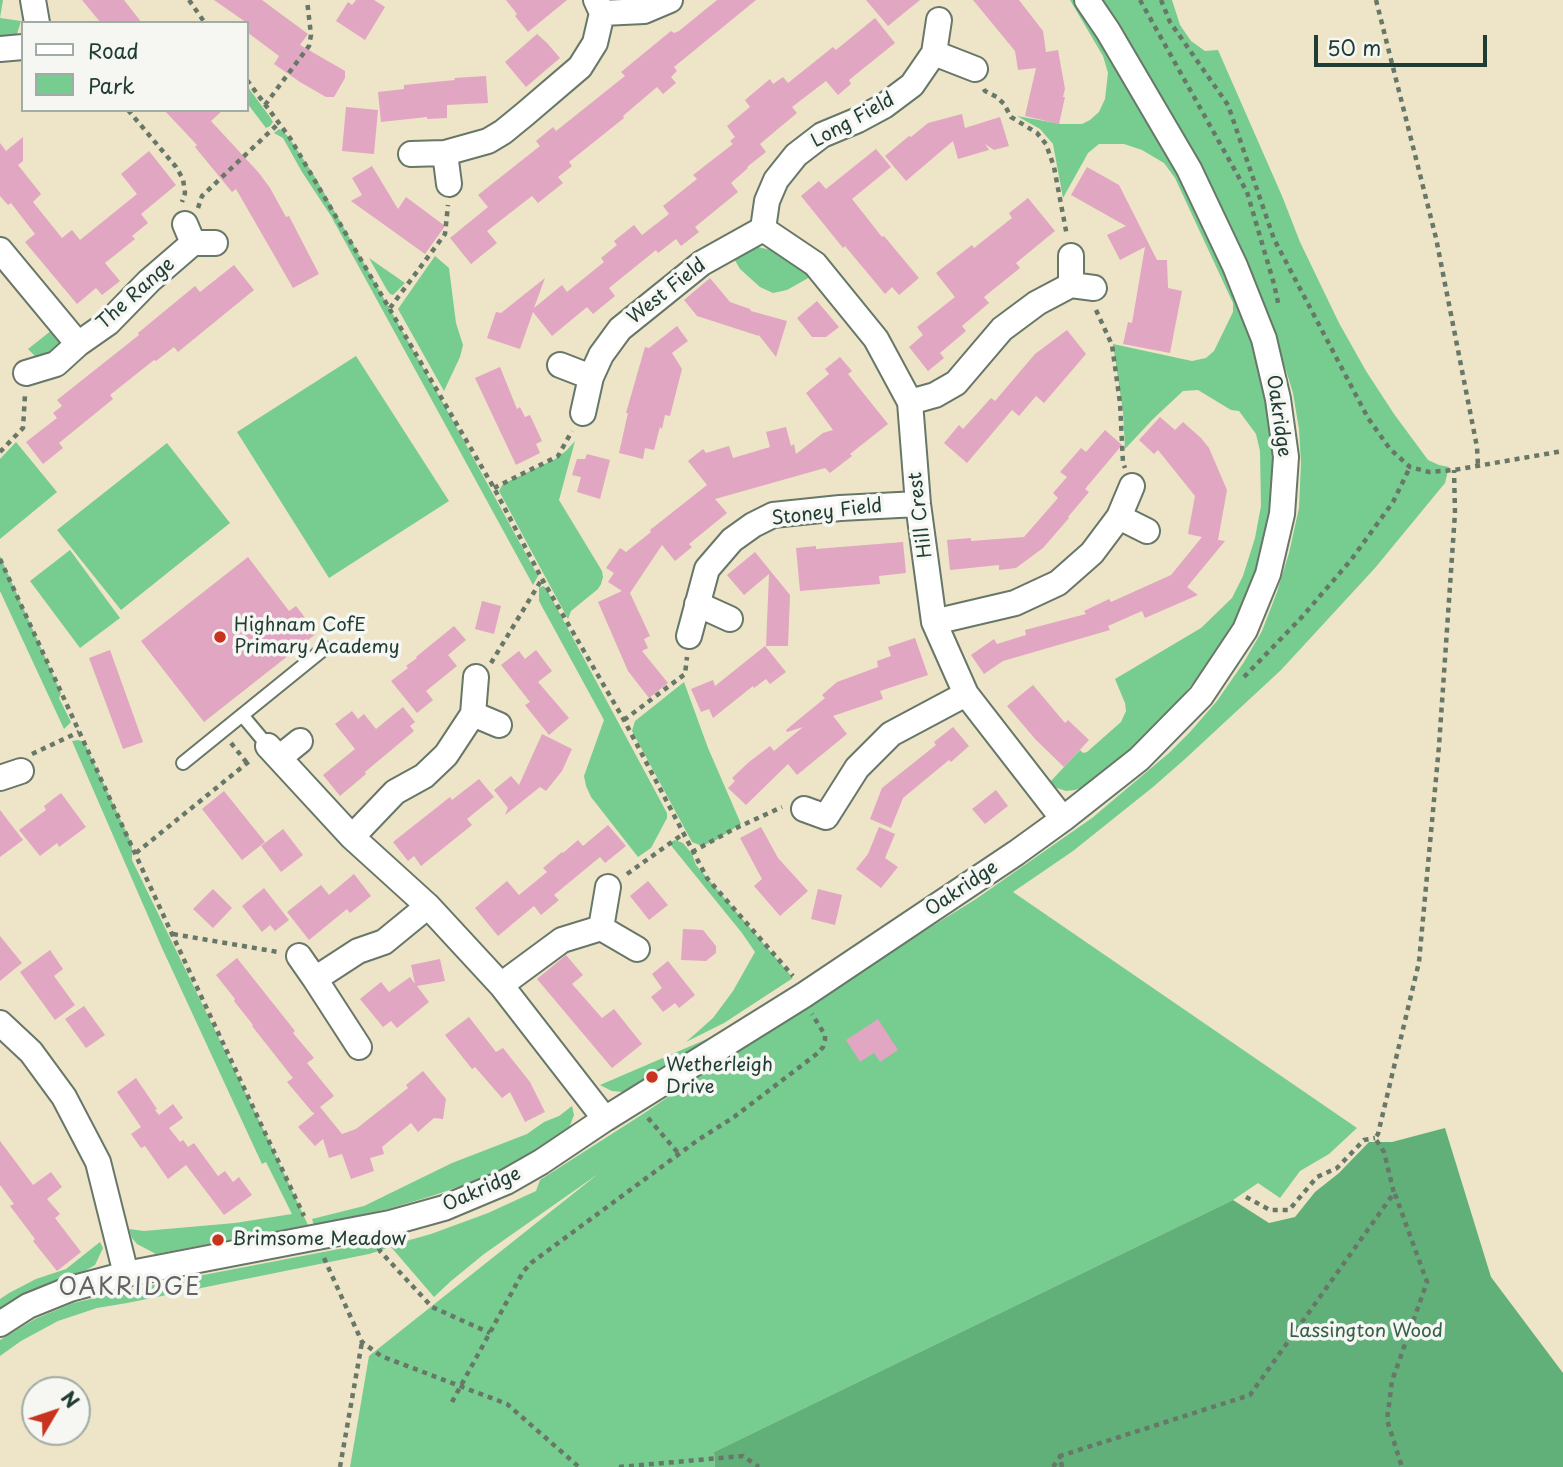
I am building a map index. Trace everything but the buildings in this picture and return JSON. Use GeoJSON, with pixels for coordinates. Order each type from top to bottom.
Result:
{"type":"FeatureCollection","features":[{"type":"Feature","properties":{"kind":"street"},"geometry":{"type":"LineString","coordinates":[[33,0],[37,21]]}},
{"type":"Feature","properties":{"kind":"street"},"geometry":{"type":"LineString","coordinates":[[411,154],[444,153],[488,141],[503,132],[580,67],[595,43],[599,6],[644,11],[670,0]]}},
{"type":"Feature","properties":{"kind":"street","name":"Oakridge"},"geometry":{"type":"LineString","coordinates":[[0,1324],[28,1306],[70,1289],[126,1274],[373,1226],[444,1208],[506,1182],[804,995],[1005,861],[1139,759],[1201,696],[1245,630],[1268,574],[1282,514],[1286,457],[1278,399],[1265,339],[1235,266],[1189,169],[1087,0]]}},
{"type":"Feature","properties":{"kind":"street","name":"Long Field"},"geometry":{"type":"LineString","coordinates":[[763,229],[767,201],[776,180],[796,155],[822,135],[859,120],[912,85],[934,53],[939,20]]}},
{"type":"Feature","properties":{"kind":"street"},"geometry":{"type":"LineString","coordinates":[[0,49],[21,47]]}},
{"type":"Feature","properties":{"kind":"street"},"geometry":{"type":"LineString","coordinates":[[934,53],[975,69]]}},
{"type":"Feature","properties":{"kind":"street"},"geometry":{"type":"LineString","coordinates":[[444,153],[449,184]]}},
{"type":"Feature","properties":{"kind":"street","name":"Hill Crest"},"geometry":{"type":"LineString","coordinates":[[763,229],[814,264],[876,339],[910,402],[918,504],[934,622],[966,694],[1063,819]]}},
{"type":"Feature","properties":{"kind":"street","name":"West Field"},"geometry":{"type":"LineString","coordinates":[[583,413],[591,377],[601,355],[620,329],[702,263],[763,229]]}},
{"type":"Feature","properties":{"kind":"street","name":"The Range"},"geometry":{"type":"LineString","coordinates":[[26,373],[56,364],[108,323],[198,237]]}},
{"type":"Feature","properties":{"kind":"street","name":"The Range"},"geometry":{"type":"LineString","coordinates":[[0,250],[78,344]]}},
{"type":"Feature","properties":{"kind":"street"},"geometry":{"type":"LineString","coordinates":[[910,402],[935,395],[956,383],[1002,329],[1037,303],[1082,287],[1071,256]]}},
{"type":"Feature","properties":{"kind":"street"},"geometry":{"type":"LineString","coordinates":[[560,365],[591,377]]}},
{"type":"Feature","properties":{"kind":"street"},"geometry":{"type":"LineString","coordinates":[[934,622],[1015,603],[1058,583],[1092,553],[1119,517],[1132,486]]}},
{"type":"Feature","properties":{"kind":"street","name":"Stoney Field"},"geometry":{"type":"LineString","coordinates":[[689,636],[707,569],[732,540],[753,524],[773,515],[918,504]]}},
{"type":"Feature","properties":{"kind":"street"},"geometry":{"type":"LineString","coordinates":[[1119,517],[1147,531]]}},
{"type":"Feature","properties":{"kind":"street"},"geometry":{"type":"LineString","coordinates":[[698,604],[730,619]]}},
{"type":"Feature","properties":{"kind":"street"},"geometry":{"type":"LineString","coordinates":[[352,837],[395,792],[424,776],[446,755],[473,714],[476,677]]}},
{"type":"Feature","properties":{"kind":"street"},"geometry":{"type":"LineString","coordinates":[[804,809],[826,817],[857,768],[891,734],[966,694]]}},
{"type":"Feature","properties":{"kind":"street"},"geometry":{"type":"LineString","coordinates":[[473,714],[499,725]]}},
{"type":"Feature","properties":{"kind":"street"},"geometry":{"type":"LineString","coordinates":[[299,741],[274,752],[352,837],[428,906],[501,985],[605,1119]]}},
{"type":"Feature","properties":{"kind":"street"},"geometry":{"type":"LineString","coordinates":[[601,928],[608,887]]}},
{"type":"Feature","properties":{"kind":"street"},"geometry":{"type":"LineString","coordinates":[[315,979],[358,951],[384,942],[428,906]]}},
{"type":"Feature","properties":{"kind":"street"},"geometry":{"type":"LineString","coordinates":[[501,985],[562,940],[601,928],[636,949]]}},
{"type":"Feature","properties":{"kind":"street"},"geometry":{"type":"LineString","coordinates":[[299,956],[359,1047]]}},
{"type":"Feature","properties":{"kind":"street"},"geometry":{"type":"LineString","coordinates":[[0,1023],[31,1052],[64,1097],[98,1162],[126,1274]]}},
{"type":"Feature","properties":{"kind":"lane"},"geometry":{"type":"LineString","coordinates":[[183,763],[325,648]]}},
{"type":"Feature","properties":{"kind":"lane"},"geometry":{"type":"LineString","coordinates":[[243,715],[274,752]]}},
{"type":"Feature","properties":{"kind":"path"},"geometry":{"type":"LineString","coordinates":[[189,0],[204,21]]}},
{"type":"Feature","properties":{"kind":"path"},"geometry":{"type":"LineString","coordinates":[[265,106],[309,46],[311,34],[307,0]]}},
{"type":"Feature","properties":{"kind":"path"},"geometry":{"type":"LineString","coordinates":[[1140,0],[1247,192],[1274,284],[1280,315]]}},
{"type":"Feature","properties":{"kind":"path"},"geometry":{"type":"LineString","coordinates":[[1161,0],[1170,22],[1228,105],[1274,239],[1368,418],[1390,449],[1410,467],[1429,472],[1563,451]]}},
{"type":"Feature","properties":{"kind":"path"},"geometry":{"type":"LineString","coordinates":[[1376,0],[1436,238],[1477,447],[1478,466]]}},
{"type":"Feature","properties":{"kind":"path"},"geometry":{"type":"LineString","coordinates":[[975,69],[985,91],[997,97],[1011,117],[1037,132],[1046,144],[1054,167],[1071,256]]}},
{"type":"Feature","properties":{"kind":"path"},"geometry":{"type":"LineString","coordinates":[[248,81],[290,138],[494,488],[542,579],[624,720],[707,878],[799,982],[799,987],[825,1035],[823,1047],[818,1053],[531,1263],[523,1272],[452,1402]]}},
{"type":"Feature","properties":{"kind":"path"},"geometry":{"type":"LineString","coordinates":[[130,112],[183,179],[185,193],[180,208],[198,237]]}},
{"type":"Feature","properties":{"kind":"path"},"geometry":{"type":"LineString","coordinates":[[198,237],[195,214],[202,196],[279,123]]}},
{"type":"Feature","properties":{"kind":"path"},"geometry":{"type":"LineString","coordinates":[[390,308],[445,233],[449,184]]}},
{"type":"Feature","properties":{"kind":"path"},"geometry":{"type":"LineString","coordinates":[[1082,287],[1112,345],[1120,403],[1123,464],[1132,486]]}},
{"type":"Feature","properties":{"kind":"path"},"geometry":{"type":"LineString","coordinates":[[0,452],[23,428],[26,373]]}},
{"type":"Feature","properties":{"kind":"path"},"geometry":{"type":"LineString","coordinates":[[494,488],[558,456],[583,413]]}},
{"type":"Feature","properties":{"kind":"path"},"geometry":{"type":"LineString","coordinates":[[1236,686],[1301,618],[1351,560],[1393,502],[1410,467]]}},
{"type":"Feature","properties":{"kind":"path"},"geometry":{"type":"LineString","coordinates":[[1246,1197],[1270,1210],[1289,1210],[1317,1177],[1337,1168],[1364,1140],[1375,1138],[1378,1134],[1419,962],[1439,746],[1455,513],[1454,470]]}},
{"type":"Feature","properties":{"kind":"path"},"geometry":{"type":"LineString","coordinates":[[0,559],[362,1342],[381,1356],[507,1404],[579,1467]]}},
{"type":"Feature","properties":{"kind":"path"},"geometry":{"type":"LineString","coordinates":[[476,677],[485,674],[542,579]]}},
{"type":"Feature","properties":{"kind":"path"},"geometry":{"type":"LineString","coordinates":[[624,720],[685,674],[689,636]]}},
{"type":"Feature","properties":{"kind":"path"},"geometry":{"type":"LineString","coordinates":[[15,769],[79,732]]}},
{"type":"Feature","properties":{"kind":"path"},"geometry":{"type":"LineString","coordinates":[[222,732],[247,763]]}},
{"type":"Feature","properties":{"kind":"path"},"geometry":{"type":"LineString","coordinates":[[136,853],[247,763],[274,752]]}},
{"type":"Feature","properties":{"kind":"path"},"geometry":{"type":"LineString","coordinates":[[692,852],[788,804],[804,809]]}},
{"type":"Feature","properties":{"kind":"path"},"geometry":{"type":"LineString","coordinates":[[608,887],[683,834]]}},
{"type":"Feature","properties":{"kind":"path"},"geometry":{"type":"LineString","coordinates":[[172,934],[299,956]]}},
{"type":"Feature","properties":{"kind":"path"},"geometry":{"type":"LineString","coordinates":[[634,1101],[679,1154]]}},
{"type":"Feature","properties":{"kind":"path"},"geometry":{"type":"LineString","coordinates":[[1375,1138],[1384,1152],[1394,1193],[1427,1282],[1392,1381],[1387,1420],[1402,1467]]}},
{"type":"Feature","properties":{"kind":"path"},"geometry":{"type":"LineString","coordinates":[[1053,1467],[1060,1456],[1250,1395],[1394,1193]]}},
{"type":"Feature","properties":{"kind":"path"},"geometry":{"type":"LineString","coordinates":[[373,1226],[380,1251],[432,1307],[490,1333]]}},
{"type":"Feature","properties":{"kind":"path"},"geometry":{"type":"LineString","coordinates":[[340,1467],[362,1342]]}},
{"type":"Feature","properties":{"kind":"path"},"geometry":{"type":"LineString","coordinates":[[619,1467],[743,1456],[760,1467]]}},
{"type":"Feature","properties":{"kind":"path"},"geometry":{"type":"LineString","coordinates":[[1060,1456],[1062,1467]]}},
{"type":"Feature","properties":{"kind":"green space"},"geometry":{"type":"Polygon","coordinates":[[[1070,0],[1080,0],[1174,165],[1207,233],[1251,342],[1266,395],[1273,445],[1272,495],[1265,534],[1244,602],[1230,630],[1208,665],[1142,740],[1088,785],[1066,791],[1050,782],[1080,750],[1087,752],[1121,722],[1126,711],[1115,679],[1201,628],[1232,598],[1243,576],[1255,538],[1261,506],[1260,451],[1256,434],[1239,411],[1231,410],[1198,390],[1183,391],[1125,449],[1123,412],[1113,344],[1192,361],[1206,358],[1214,351],[1233,312],[1233,303],[1175,178],[1164,163],[1142,150],[1124,144],[1099,144],[1088,153],[1063,198],[1053,144],[1040,129],[1017,116],[1061,124],[1082,124],[1099,112],[1105,99],[1108,73],[1103,56],[1070,0]]]}},
{"type":"Feature","properties":{"kind":"green space"},"geometry":{"type":"Polygon","coordinates":[[[1100,0],[1172,0],[1180,25],[1191,41],[1205,51],[1218,50],[1300,242],[1339,323],[1366,371],[1428,460],[1449,467],[1445,483],[1375,568],[1281,670],[1153,787],[1073,851],[1013,892],[1357,1128],[1329,1154],[1300,1171],[1280,1198],[1258,1183],[1233,1200],[714,1452],[715,1467],[350,1467],[369,1356],[598,1174],[484,1254],[434,1297],[391,1247],[369,1254],[97,1308],[58,1321],[0,1356],[0,1340],[35,1319],[73,1303],[365,1244],[390,1236],[399,1243],[488,1213],[536,1191],[540,1180],[782,1019],[976,899],[1092,818],[1169,753],[1217,701],[1262,631],[1289,553],[1299,508],[1301,463],[1293,393],[1271,322],[1254,280],[1100,0]]]}},
{"type":"Feature","properties":{"kind":"green space"},"geometry":{"type":"Polygon","coordinates":[[[0,18],[21,21],[17,34],[0,41],[0,18]]]}},
{"type":"Feature","properties":{"kind":"green space"},"geometry":{"type":"Polygon","coordinates":[[[248,87],[273,122],[266,128],[248,104],[248,87]]]}},
{"type":"Feature","properties":{"kind":"green space"},"geometry":{"type":"Polygon","coordinates":[[[279,129],[290,139],[315,177],[442,401],[538,576],[533,585],[331,216],[283,138],[274,133],[279,129]]]}},
{"type":"Feature","properties":{"kind":"green space"},"geometry":{"type":"Polygon","coordinates":[[[758,247],[775,251],[797,264],[810,277],[787,290],[773,293],[760,287],[740,269],[732,255],[758,247]]]}},
{"type":"Feature","properties":{"kind":"green space"},"geometry":{"type":"Polygon","coordinates":[[[435,256],[449,268],[456,323],[463,345],[444,391],[398,309],[435,256]]]}},
{"type":"Feature","properties":{"kind":"green space"},"geometry":{"type":"Polygon","coordinates":[[[369,258],[405,283],[393,295],[387,290],[369,258]]]}},
{"type":"Feature","properties":{"kind":"green space"},"geometry":{"type":"Polygon","coordinates":[[[52,330],[60,341],[58,348],[40,359],[36,357],[28,349],[52,330]]]}},
{"type":"Feature","properties":{"kind":"green space"},"geometry":{"type":"Polygon","coordinates":[[[356,356],[449,501],[329,578],[237,432],[356,356]]]}},
{"type":"Feature","properties":{"kind":"green space"},"geometry":{"type":"Polygon","coordinates":[[[575,441],[559,500],[602,571],[603,577],[598,589],[571,611],[568,619],[499,491],[503,484],[555,459],[575,441]]]}},
{"type":"Feature","properties":{"kind":"green space"},"geometry":{"type":"Polygon","coordinates":[[[16,442],[57,492],[0,539],[0,459],[16,442]]]}},
{"type":"Feature","properties":{"kind":"green space"},"geometry":{"type":"Polygon","coordinates":[[[167,443],[230,523],[121,610],[57,530],[167,443]]]}},
{"type":"Feature","properties":{"kind":"green space"},"geometry":{"type":"Polygon","coordinates":[[[70,550],[120,618],[80,648],[30,581],[70,550]]]}},
{"type":"Feature","properties":{"kind":"green space"},"geometry":{"type":"Polygon","coordinates":[[[0,556],[61,693],[59,698],[71,722],[64,729],[0,591],[0,556]]]}},
{"type":"Feature","properties":{"kind":"green space"},"geometry":{"type":"Polygon","coordinates":[[[543,586],[667,813],[651,848],[638,857],[591,797],[586,786],[584,776],[604,720],[539,601],[539,588],[543,586]]]}},
{"type":"Feature","properties":{"kind":"green space"},"geometry":{"type":"Polygon","coordinates":[[[684,682],[708,748],[741,824],[702,846],[692,842],[632,731],[635,721],[684,682]]]}},
{"type":"Feature","properties":{"kind":"green space"},"geometry":{"type":"Polygon","coordinates":[[[72,741],[84,742],[132,844],[132,860],[308,1225],[156,1254],[137,1244],[132,1238],[129,1229],[144,1231],[235,1223],[292,1214],[266,1162],[262,1164],[162,948],[72,741]]]}},
{"type":"Feature","properties":{"kind":"green space"},"geometry":{"type":"Polygon","coordinates":[[[675,840],[683,843],[692,854],[696,865],[793,978],[724,1023],[686,1042],[713,1018],[733,991],[755,952],[669,843],[675,840]]]}},
{"type":"Feature","properties":{"kind":"green space"},"geometry":{"type":"Polygon","coordinates":[[[721,1033],[637,1088],[623,1092],[612,1091],[600,1085],[721,1033]]]}},
{"type":"Feature","properties":{"kind":"green space"},"geometry":{"type":"Polygon","coordinates":[[[572,1106],[574,1115],[569,1128],[538,1151],[486,1177],[388,1209],[314,1225],[312,1219],[364,1206],[452,1163],[527,1134],[572,1106]]]}},
{"type":"Feature","properties":{"kind":"green space","name":"Lassington Wood"},"geometry":{"type":"Polygon","coordinates":[[[1445,1128],[1491,1277],[1563,1373],[1563,1467],[715,1467],[714,1452],[1233,1200],[1269,1223],[1295,1217],[1315,1192],[1339,1173],[1369,1142],[1392,1142],[1445,1128]]]}},
{"type":"Feature","properties":{"kind":"green space"},"geometry":{"type":"Polygon","coordinates":[[[100,1242],[103,1248],[95,1265],[32,1291],[0,1310],[0,1299],[36,1279],[66,1269],[100,1242]]]}},
{"type":"Feature","properties":{"kind":"place","name":"Highnam CofE Primary Academy"},"geometry":{"type":"Point","coordinates":[220,637]}},
{"type":"Feature","properties":{"kind":"place","name":"Wetherleigh Drive"},"geometry":{"type":"Point","coordinates":[652,1077]}},
{"type":"Feature","properties":{"kind":"place","name":"Brimsome Meadow"},"geometry":{"type":"Point","coordinates":[218,1240]}},
{"type":"Feature","properties":{"kind":"district","name":"OAKRIDGE"},"geometry":{"type":"Point","coordinates":[130,1289]}}]}
